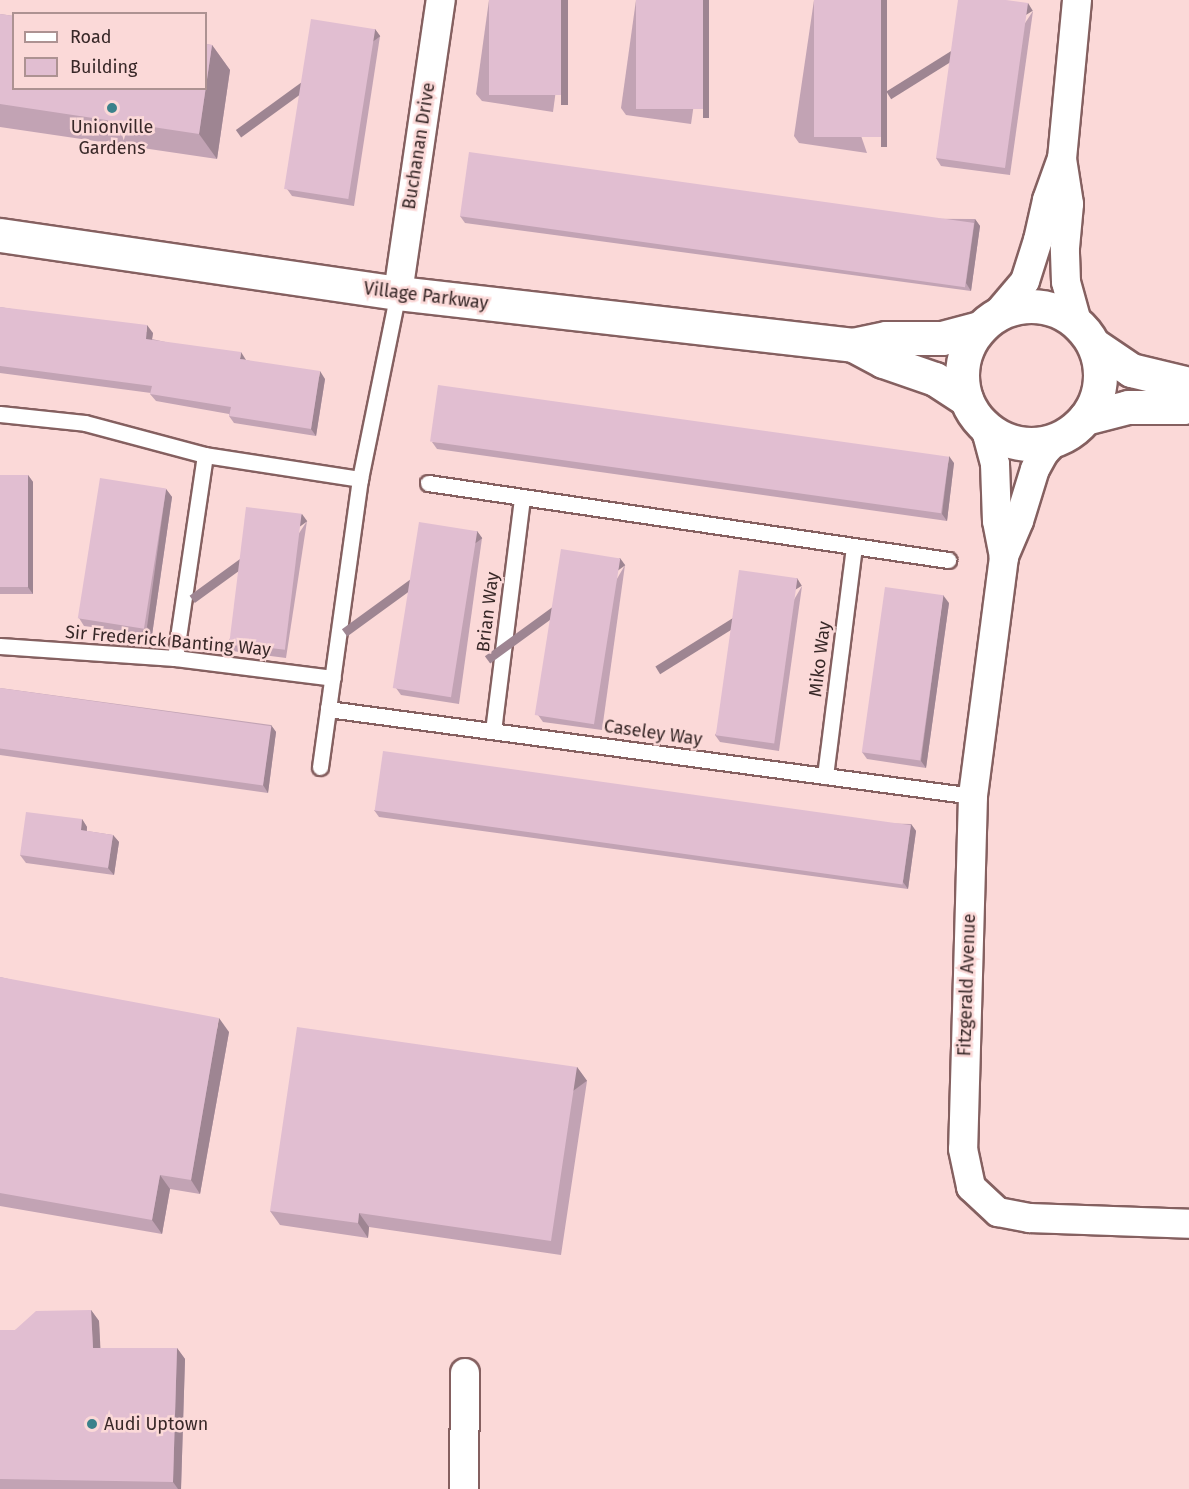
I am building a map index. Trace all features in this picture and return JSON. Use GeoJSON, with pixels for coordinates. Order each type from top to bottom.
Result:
{"type":"FeatureCollection","features":[{"type":"Feature","properties":{"kind":"main road","name":"Village Parkway"},"geometry":{"type":"LineString","coordinates":[[0,235],[398,293],[853,345],[886,338],[942,338],[988,321]]}},
{"type":"Feature","properties":{"kind":"main road"},"geometry":{"type":"LineString","coordinates":[[1085,334],[1100,364],[1100,383],[1095,402],[1085,418],[1056,440],[1035,444],[1015,442],[996,434],[973,410],[962,380],[963,361],[969,344],[988,321],[1017,306],[1038,305],[1058,311],[1131,370],[1189,384]]}},
{"type":"Feature","properties":{"kind":"main road","name":"Village Parkway"},"geometry":{"type":"LineString","coordinates":[[853,345],[884,361],[935,379],[973,410]]}},
{"type":"Feature","properties":{"kind":"main road"},"geometry":{"type":"LineString","coordinates":[[1085,418],[1128,407],[1183,407],[1189,404]]}},
{"type":"Feature","properties":{"kind":"street","name":"Buchanan Drive"},"geometry":{"type":"LineString","coordinates":[[398,293],[441,0]]}},
{"type":"Feature","properties":{"kind":"street"},"geometry":{"type":"LineString","coordinates":[[1077,0],[1062,159],[1069,204],[1066,282],[1085,334]]}},
{"type":"Feature","properties":{"kind":"street"},"geometry":{"type":"LineString","coordinates":[[988,321],[1025,281],[1047,200],[1062,159]]}},
{"type":"Feature","properties":{"kind":"street","name":"Fitzgerald Avenue"},"geometry":{"type":"LineString","coordinates":[[973,410],[987,434],[995,464],[997,521],[1004,557]]}},
{"type":"Feature","properties":{"kind":"street","name":"Fitzgerald Avenue"},"geometry":{"type":"LineString","coordinates":[[1056,440],[1044,453],[1035,469],[1019,521],[1004,557],[974,796],[963,1149],[971,1187],[998,1212],[1029,1218],[1189,1224]]}},
{"type":"Feature","properties":{"kind":"street"},"geometry":{"type":"LineString","coordinates":[[464,1489],[465,1373]]}},
{"type":"Feature","properties":{"kind":"lane"},"geometry":{"type":"LineString","coordinates":[[320,767],[360,479],[398,293]]}},
{"type":"Feature","properties":{"kind":"lane"},"geometry":{"type":"LineString","coordinates":[[0,414],[84,423],[205,455],[360,479]]}},
{"type":"Feature","properties":{"kind":"lane"},"geometry":{"type":"LineString","coordinates":[[175,658],[205,455]]}},
{"type":"Feature","properties":{"kind":"lane"},"geometry":{"type":"LineString","coordinates":[[428,483],[854,548],[948,560]]}},
{"type":"Feature","properties":{"kind":"lane","name":"Brian Way"},"geometry":{"type":"LineString","coordinates":[[493,731],[522,498]]}},
{"type":"Feature","properties":{"kind":"lane","name":"Miko Way"},"geometry":{"type":"LineString","coordinates":[[825,776],[854,548]]}},
{"type":"Feature","properties":{"kind":"lane","name":"Sir Frederick Banting Way"},"geometry":{"type":"LineString","coordinates":[[0,646],[175,658],[333,678]]}},
{"type":"Feature","properties":{"kind":"lane","name":"Caseley Way"},"geometry":{"type":"LineString","coordinates":[[328,709],[974,796]]}},
{"type":"Feature","properties":{"kind":"building"},"geometry":{"type":"Polygon","coordinates":[[[489,0],[561,0],[561,95],[489,95],[489,0]]]}},
{"type":"Feature","properties":{"kind":"building"},"geometry":{"type":"Polygon","coordinates":[[[636,0],[703,0],[703,109],[636,109],[636,0]]]}},
{"type":"Feature","properties":{"kind":"building"},"geometry":{"type":"Polygon","coordinates":[[[814,0],[881,0],[881,137],[814,137],[814,0]]]}},
{"type":"Feature","properties":{"kind":"building"},"geometry":{"type":"Polygon","coordinates":[[[958,0],[1006,0],[1028,3],[1005,168],[936,158],[958,0]]]}},
{"type":"Feature","properties":{"kind":"building"},"geometry":{"type":"Polygon","coordinates":[[[0,14],[12,16],[12,90],[206,90],[199,134],[0,104],[0,14]]]}},
{"type":"Feature","properties":{"kind":"building"},"geometry":{"type":"Polygon","coordinates":[[[311,19],[375,29],[348,199],[284,189],[311,19]]]}},
{"type":"Feature","properties":{"kind":"building"},"geometry":{"type":"Polygon","coordinates":[[[207,44],[212,45],[207,79],[207,44]]]}},
{"type":"Feature","properties":{"kind":"building"},"geometry":{"type":"Polygon","coordinates":[[[469,152],[974,223],[965,287],[460,216],[469,152]]]}},
{"type":"Feature","properties":{"kind":"building"},"geometry":{"type":"Polygon","coordinates":[[[0,307],[147,325],[146,339],[241,352],[240,359],[320,371],[311,429],[229,416],[231,407],[150,394],[152,386],[0,366],[0,307]]]}},
{"type":"Feature","properties":{"kind":"building"},"geometry":{"type":"Polygon","coordinates":[[[438,385],[949,457],[941,513],[430,441],[438,385]]]}},
{"type":"Feature","properties":{"kind":"building"},"geometry":{"type":"Polygon","coordinates":[[[0,475],[28,475],[28,587],[0,587],[0,475]]]}},
{"type":"Feature","properties":{"kind":"building"},"geometry":{"type":"Polygon","coordinates":[[[100,478],[166,488],[144,629],[78,618],[100,478]]]}},
{"type":"Feature","properties":{"kind":"building"},"geometry":{"type":"Polygon","coordinates":[[[246,507],[302,514],[285,650],[229,643],[246,507]]]}},
{"type":"Feature","properties":{"kind":"building"},"geometry":{"type":"Polygon","coordinates":[[[419,522],[477,531],[451,697],[393,688],[419,522]]]}},
{"type":"Feature","properties":{"kind":"building"},"geometry":{"type":"Polygon","coordinates":[[[561,549],[620,558],[594,724],[535,715],[561,549]]]}},
{"type":"Feature","properties":{"kind":"building"},"geometry":{"type":"Polygon","coordinates":[[[739,570],[797,578],[774,744],[716,735],[739,570]]]}},
{"type":"Feature","properties":{"kind":"building"},"geometry":{"type":"Polygon","coordinates":[[[885,587],[943,595],[920,761],[862,752],[885,587]]]}},
{"type":"Feature","properties":{"kind":"building"},"geometry":{"type":"Polygon","coordinates":[[[0,688],[271,726],[263,786],[0,749],[0,688]]]}},
{"type":"Feature","properties":{"kind":"building"},"geometry":{"type":"Polygon","coordinates":[[[383,751],[911,825],[902,885],[375,810],[383,751]]]}},
{"type":"Feature","properties":{"kind":"building"},"geometry":{"type":"Polygon","coordinates":[[[26,812],[82,819],[81,830],[113,835],[108,868],[20,855],[26,812]]]}},
{"type":"Feature","properties":{"kind":"building"},"geometry":{"type":"Polygon","coordinates":[[[0,977],[219,1018],[191,1180],[160,1175],[152,1220],[0,1193],[0,977]]]}},
{"type":"Feature","properties":{"kind":"building"},"geometry":{"type":"Polygon","coordinates":[[[297,1027],[577,1067],[551,1241],[359,1213],[358,1223],[270,1211],[297,1027]]]}},
{"type":"Feature","properties":{"kind":"building","name":"Audi Uptown"},"geometry":{"type":"Polygon","coordinates":[[[91,1310],[93,1348],[177,1348],[173,1482],[0,1479],[0,1330],[15,1330],[36,1311],[91,1310]]]}},
{"type":"Feature","properties":{"kind":"place","name":"Unionville Gardens"},"geometry":{"type":"Point","coordinates":[112,108]}},
{"type":"Feature","properties":{"kind":"place","name":"Audi Uptown"},"geometry":{"type":"Point","coordinates":[92,1424]}}]}
